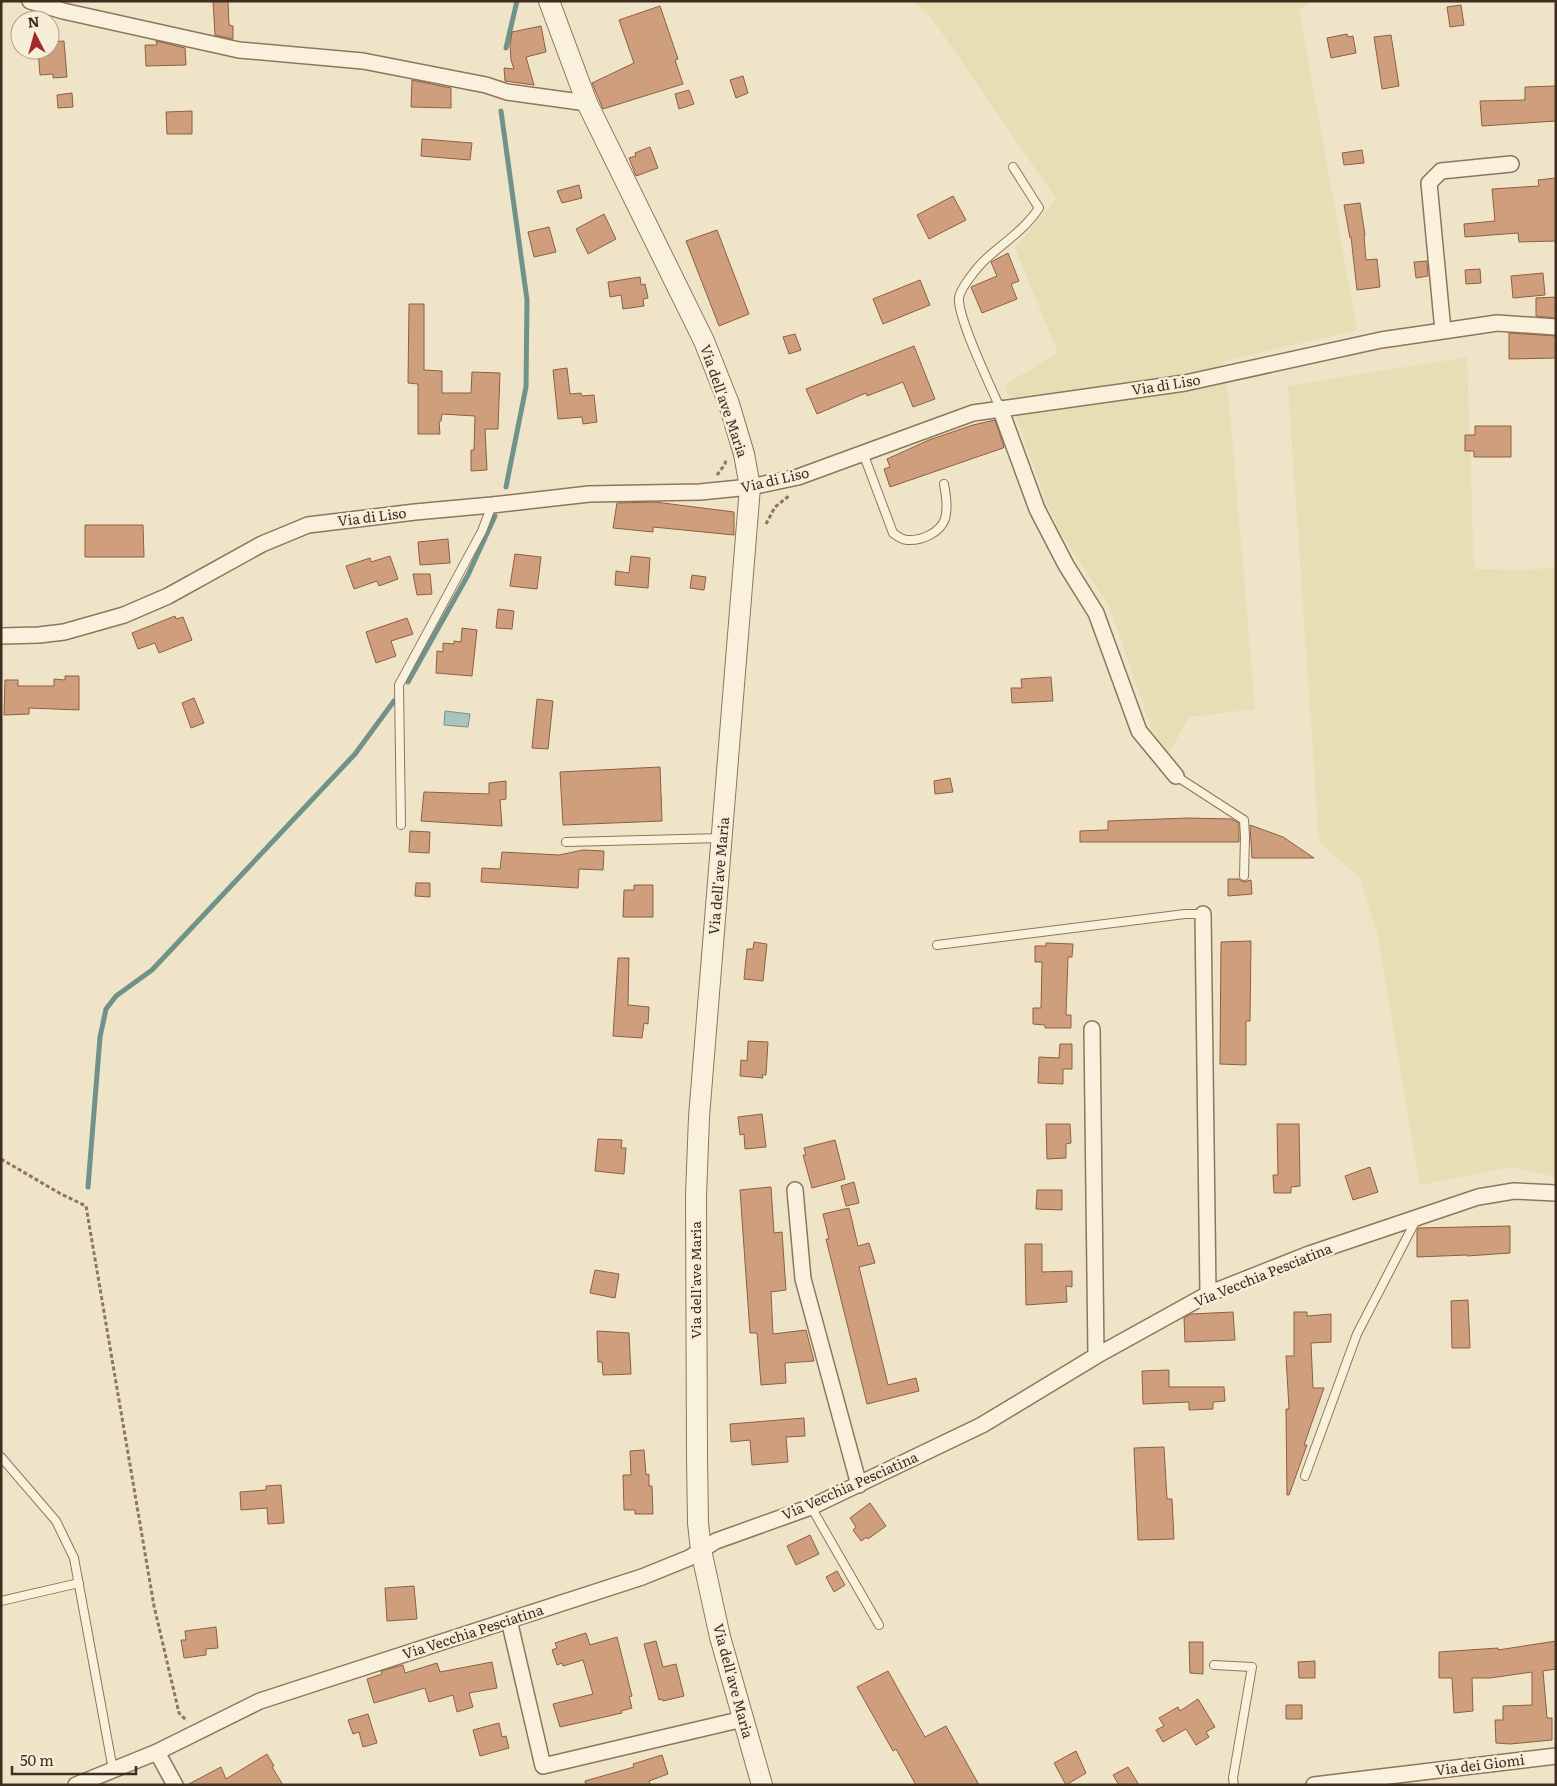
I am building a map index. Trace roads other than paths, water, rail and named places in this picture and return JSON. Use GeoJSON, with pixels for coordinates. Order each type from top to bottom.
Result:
{"type":"FeatureCollection","features":[{"type":"Feature","properties":{"kind":"street"},"geometry":{"type":"LineString","coordinates":[[30,1],[62,11],[239,50],[363,61],[486,85],[507,92],[587,102]]}},
{"type":"Feature","properties":{"kind":"street","name":"Via dell'ave Maria"},"geometry":{"type":"LineString","coordinates":[[549,1],[587,102],[704,341],[729,404],[744,454],[750,487],[699,1117],[696,1196],[697,1457],[701,1550],[720,1637],[762,1785]]}},
{"type":"Feature","properties":{"kind":"street"},"geometry":{"type":"LineString","coordinates":[[1442,331],[1429,183],[1441,171],[1511,164]]}},
{"type":"Feature","properties":{"kind":"street","name":"Via di Liso"},"geometry":{"type":"LineString","coordinates":[[1,636],[64,632],[124,615],[168,596],[262,544],[308,525],[589,494],[700,492],[750,487],[798,477],[973,413],[1185,383],[1381,340],[1442,331],[1497,324],[1556,327]]}},
{"type":"Feature","properties":{"kind":"street"},"geometry":{"type":"LineString","coordinates":[[1000,408],[1037,509],[1066,565],[1096,613],[1139,731],[1176,776]]}},
{"type":"Feature","properties":{"kind":"street"},"geometry":{"type":"LineString","coordinates":[[1204,914],[1208,1294]]}},
{"type":"Feature","properties":{"kind":"street"},"geometry":{"type":"LineString","coordinates":[[1092,1029],[1096,1356]]}},
{"type":"Feature","properties":{"kind":"street"},"geometry":{"type":"LineString","coordinates":[[795,1190],[803,1279],[859,1485]]}},
{"type":"Feature","properties":{"kind":"street","name":"Via Vecchia Pesciatina"},"geometry":{"type":"LineString","coordinates":[[76,1785],[157,1752],[260,1701],[642,1578],[689,1558],[716,1541],[811,1507],[982,1425],[1096,1356],[1208,1294],[1309,1254],[1478,1197],[1514,1191],[1556,1193]]}},
{"type":"Feature","properties":{"kind":"street"},"geometry":{"type":"LineString","coordinates":[[509,1620],[543,1766],[743,1718]]}},
{"type":"Feature","properties":{"kind":"street"},"geometry":{"type":"LineString","coordinates":[[157,1752],[175,1785]]}},
{"type":"Feature","properties":{"kind":"street","name":"Via dei Giomi"},"geometry":{"type":"LineString","coordinates":[[1314,1785],[1556,1756]]}},
{"type":"Feature","properties":{"kind":"lane"},"geometry":{"type":"LineString","coordinates":[[1000,408],[960,314],[959,297],[967,282],[985,260],[1031,220],[1039,208],[1013,167]]}},
{"type":"Feature","properties":{"kind":"lane"},"geometry":{"type":"LineString","coordinates":[[863,453],[893,533],[905,540],[921,538],[936,533],[944,521],[947,506],[944,484]]}},
{"type":"Feature","properties":{"kind":"lane"},"geometry":{"type":"LineString","coordinates":[[402,825],[399,685],[482,531],[492,506]]}},
{"type":"Feature","properties":{"kind":"lane"},"geometry":{"type":"LineString","coordinates":[[1176,776],[1244,820],[1244,876]]}},
{"type":"Feature","properties":{"kind":"lane"},"geometry":{"type":"LineString","coordinates":[[566,842],[722,838]]}},
{"type":"Feature","properties":{"kind":"lane"},"geometry":{"type":"LineString","coordinates":[[937,945],[1185,914],[1204,914]]}},
{"type":"Feature","properties":{"kind":"lane"},"geometry":{"type":"LineString","coordinates":[[1305,1476],[1357,1334],[1417,1218]]}},
{"type":"Feature","properties":{"kind":"lane"},"geometry":{"type":"LineString","coordinates":[[1,1457],[56,1522],[74,1558],[113,1770]]}},
{"type":"Feature","properties":{"kind":"lane"},"geometry":{"type":"LineString","coordinates":[[811,1507],[879,1625]]}},
{"type":"Feature","properties":{"kind":"lane"},"geometry":{"type":"LineString","coordinates":[[1,1601],[78,1583]]}},
{"type":"Feature","properties":{"kind":"lane"},"geometry":{"type":"LineString","coordinates":[[1214,1665],[1252,1667],[1233,1778],[1234,1785]]}},
{"type":"Feature","properties":{"kind":"water"},"geometry":{"type":"Polygon","coordinates":[[[445,711],[470,714],[468,727],[444,725],[445,711]]]}},
{"type":"Feature","properties":{"kind":"waterway"},"geometry":{"type":"LineString","coordinates":[[506,48],[517,1]]}},
{"type":"Feature","properties":{"kind":"waterway"},"geometry":{"type":"LineString","coordinates":[[501,111],[527,300],[526,387],[506,487]]}},
{"type":"Feature","properties":{"kind":"waterway"},"geometry":{"type":"LineString","coordinates":[[408,682],[468,575],[495,516]]}},
{"type":"Feature","properties":{"kind":"waterway"},"geometry":{"type":"LineString","coordinates":[[88,1187],[100,1037],[106,1009],[116,996],[152,970],[355,754],[394,701]]}}]}
